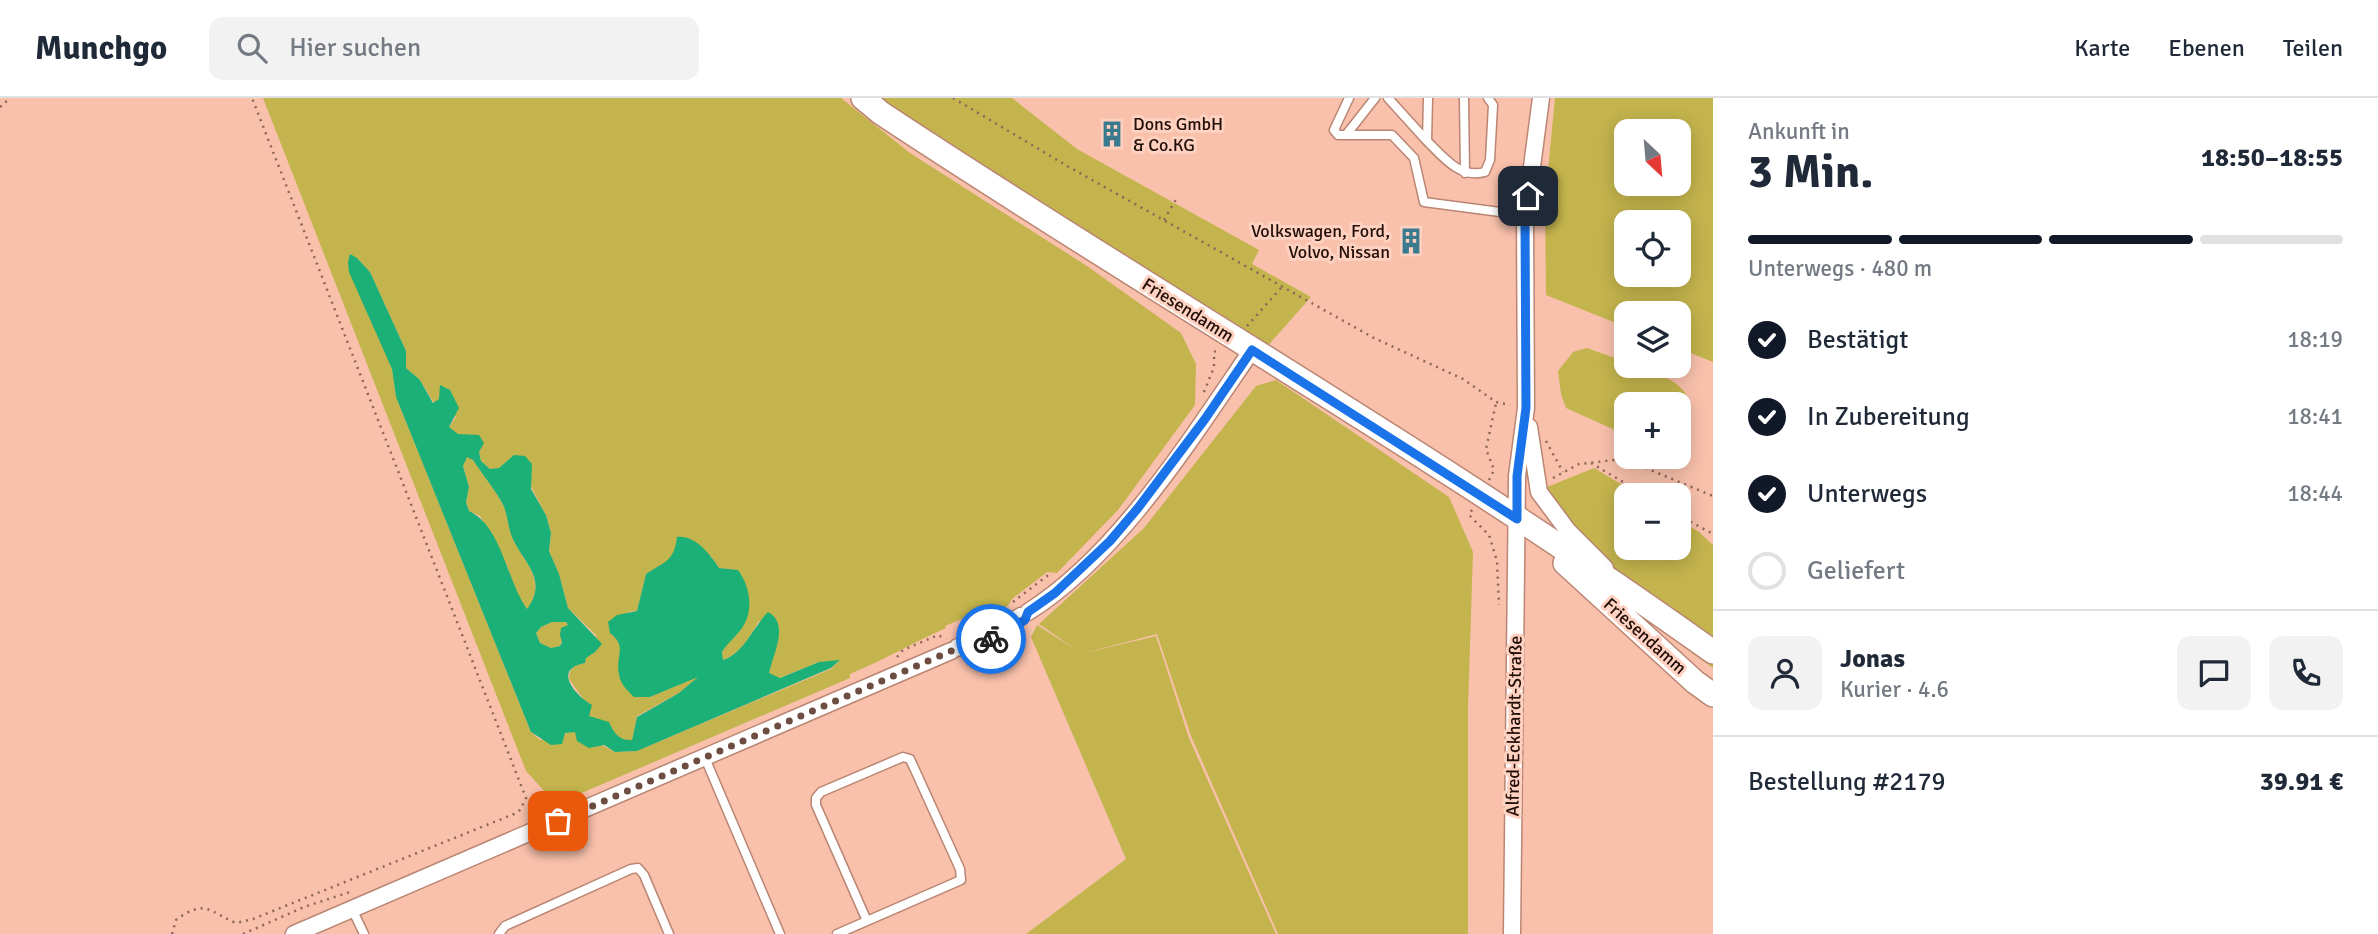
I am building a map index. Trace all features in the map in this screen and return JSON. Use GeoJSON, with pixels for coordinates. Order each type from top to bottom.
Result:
{"type":"FeatureCollection","features":[{"type":"Feature","properties":{"kind":"main road","name":"Friesendamm"},"geometry":{"type":"LineString","coordinates":[[863,98],[881,113],[1029,211],[1243,344],[1626,589],[1713,652]]}},
{"type":"Feature","properties":{"kind":"main road","name":"Friesendamm"},"geometry":{"type":"LineString","coordinates":[[1517,519],[1695,682],[1713,695]]}},
{"type":"Feature","properties":{"kind":"street"},"geometry":{"type":"LineString","coordinates":[[1526,408],[1525,220],[1541,98]]}},
{"type":"Feature","properties":{"kind":"street"},"geometry":{"type":"LineString","coordinates":[[1028,612],[1055,593],[1132,516],[1205,419],[1243,344]]}},
{"type":"Feature","properties":{"kind":"street","name":"Alfred-Eckhardt-Straße"},"geometry":{"type":"LineString","coordinates":[[1512,934],[1517,476],[1526,408]]}},
{"type":"Feature","properties":{"kind":"street","name":"Friesendamm"},"geometry":{"type":"LineString","coordinates":[[1526,408],[1539,492],[1568,531],[1626,589]]}},
{"type":"Feature","properties":{"kind":"street"},"geometry":{"type":"LineString","coordinates":[[294,934],[951,651]]}},
{"type":"Feature","properties":{"kind":"lane"},"geometry":{"type":"LineString","coordinates":[[1349,98],[1334,130],[1338,135],[1392,135],[1414,158],[1424,202],[1500,212],[1525,220]]}},
{"type":"Feature","properties":{"kind":"lane"},"geometry":{"type":"LineString","coordinates":[[1346,135],[1375,98]]}},
{"type":"Feature","properties":{"kind":"lane"},"geometry":{"type":"LineString","coordinates":[[1388,98],[1450,164],[1465,173],[1477,175],[1489,167],[1493,105],[1489,98]]}},
{"type":"Feature","properties":{"kind":"lane"},"geometry":{"type":"LineString","coordinates":[[1427,141],[1428,98]]}},
{"type":"Feature","properties":{"kind":"lane"},"geometry":{"type":"LineString","coordinates":[[1464,98],[1465,173]]}},
{"type":"Feature","properties":{"kind":"lane"},"geometry":{"type":"LineString","coordinates":[[951,651],[956,644],[1020,612],[1028,612]]}},
{"type":"Feature","properties":{"kind":"lane"},"geometry":{"type":"LineString","coordinates":[[837,934],[867,921],[961,880],[960,869],[913,763],[903,757],[821,792],[816,798],[816,805],[867,921]]}},
{"type":"Feature","properties":{"kind":"lane"},"geometry":{"type":"LineString","coordinates":[[705,758],[780,934]]}},
{"type":"Feature","properties":{"kind":"lane"},"geometry":{"type":"LineString","coordinates":[[499,934],[505,926],[631,869],[638,869],[644,875],[669,934]]}},
{"type":"Feature","properties":{"kind":"lane"},"geometry":{"type":"LineString","coordinates":[[352,909],[363,934]]}},
{"type":"Feature","properties":{"kind":"path"},"geometry":{"type":"LineString","coordinates":[[0,107],[10,98]]}},
{"type":"Feature","properties":{"kind":"path"},"geometry":{"type":"LineString","coordinates":[[172,934],[176,920],[200,908],[212,909],[236,923],[253,919],[514,814],[526,798],[252,98]]}},
{"type":"Feature","properties":{"kind":"path"},"geometry":{"type":"LineString","coordinates":[[953,98],[1282,287],[1374,338],[1463,379],[1496,402],[1486,449],[1494,470],[1469,514],[1489,535],[1497,561],[1499,615]]}},
{"type":"Feature","properties":{"kind":"path"},"geometry":{"type":"LineString","coordinates":[[1164,220],[1178,196]]}},
{"type":"Feature","properties":{"kind":"path"},"geometry":{"type":"LineString","coordinates":[[1204,391],[1214,367],[1214,352],[1243,344],[1282,287]]}},
{"type":"Feature","properties":{"kind":"path"},"geometry":{"type":"LineString","coordinates":[[1624,483],[1590,463],[1623,459],[1681,483]]}},
{"type":"Feature","properties":{"kind":"path"},"geometry":{"type":"LineString","coordinates":[[1691,487],[1713,496]]}},
{"type":"Feature","properties":{"kind":"path"},"geometry":{"type":"LineString","coordinates":[[1691,522],[1713,534]]}},
{"type":"Feature","properties":{"kind":"path"},"geometry":{"type":"LineString","coordinates":[[1011,607],[1014,600],[1046,576],[1058,576]]}},
{"type":"Feature","properties":{"kind":"shaded area"},"geometry":{"type":"Polygon","coordinates":[[[263,98],[841,98],[910,153],[1087,266],[1181,333],[1196,364],[1195,405],[1118,510],[1057,573],[1047,572],[1012,599],[1008,606],[973,621],[971,615],[945,626],[946,628],[850,674],[850,678],[556,804],[526,771],[263,98]],[[357,258],[392,369],[396,397],[531,732],[540,740],[575,731],[615,752],[637,751],[831,669],[839,661],[819,662],[779,678],[768,673],[778,642],[759,621],[739,649],[723,660],[722,652],[744,625],[738,570],[719,568],[711,556],[675,551],[670,560],[646,574],[637,611],[628,612],[618,639],[621,648],[619,659],[650,697],[701,675],[679,693],[637,716],[632,740],[624,741],[588,716],[584,700],[569,679],[573,668],[585,663],[585,658],[595,652],[596,635],[568,608],[559,574],[549,551],[551,533],[546,515],[514,455],[499,468],[490,469],[481,461],[479,452],[449,427],[456,417],[439,400],[434,403],[420,380],[406,368],[406,351],[370,272],[357,258]]]}},
{"type":"Feature","properties":{"kind":"shaded area"},"geometry":{"type":"Polygon","coordinates":[[[872,98],[1012,98],[1077,149],[1259,250],[1252,264],[1311,297],[1264,350],[872,98]]]}},
{"type":"Feature","properties":{"kind":"shaded area"},"geometry":{"type":"Polygon","coordinates":[[[1555,98],[1713,98],[1713,362],[1691,353],[1691,301],[1614,301],[1614,322],[1546,295],[1545,201],[1555,98]]]}},
{"type":"Feature","properties":{"kind":"shaded area"},"geometry":{"type":"Polygon","coordinates":[[[350,254],[370,272],[406,351],[406,368],[420,380],[433,403],[439,399],[440,385],[450,390],[459,408],[449,427],[458,434],[479,435],[484,443],[479,452],[481,461],[490,469],[499,468],[514,455],[525,456],[532,464],[531,489],[546,515],[551,533],[549,551],[559,574],[568,608],[602,644],[586,658],[585,663],[575,666],[568,676],[574,689],[592,705],[589,716],[609,722],[618,735],[632,740],[637,717],[679,693],[698,677],[650,697],[634,697],[624,687],[620,678],[620,647],[610,633],[608,622],[617,615],[637,611],[646,574],[671,556],[677,537],[696,542],[719,568],[738,570],[745,582],[749,611],[742,628],[722,652],[723,660],[743,646],[768,612],[775,617],[779,632],[769,673],[780,678],[819,662],[840,660],[831,668],[637,751],[615,752],[604,745],[589,748],[577,741],[575,732],[565,733],[562,744],[551,745],[531,732],[396,397],[392,369],[349,272],[350,254]],[[467,457],[463,466],[469,487],[466,502],[469,511],[480,518],[497,541],[527,609],[535,589],[532,572],[512,537],[501,501],[473,460],[467,457]],[[552,622],[541,627],[536,633],[540,643],[551,648],[560,646],[561,628],[568,625],[566,622],[552,622]]]}},
{"type":"Feature","properties":{"kind":"shaded area"},"geometry":{"type":"Polygon","coordinates":[[[1587,348],[1614,358],[1614,378],[1666,378],[1684,392],[1614,392],[1614,430],[1566,408],[1558,371],[1573,352],[1587,348]]]}},
{"type":"Feature","properties":{"kind":"shaded area"},"geometry":{"type":"Polygon","coordinates":[[[1276,380],[1449,497],[1473,552],[1468,708],[1468,934],[1278,934],[1191,736],[1157,634],[1081,654],[1156,636],[1189,738],[1276,934],[1026,934],[1126,859],[1031,637],[1037,625],[1078,651],[1039,624],[1144,528],[1256,386],[1276,380]]]}},
{"type":"Feature","properties":{"kind":"shaded area"},"geometry":{"type":"Polygon","coordinates":[[[467,456],[473,460],[501,501],[512,537],[532,572],[535,589],[527,610],[515,592],[508,568],[480,516],[469,511],[466,502],[469,487],[463,466],[467,456]]]}},
{"type":"Feature","properties":{"kind":"shaded area"},"geometry":{"type":"Polygon","coordinates":[[[1594,468],[1619,483],[1614,483],[1614,560],[1691,560],[1691,527],[1713,545],[1713,668],[1649,622],[1542,489],[1594,468]]]}},
{"type":"Feature","properties":{"kind":"shaded area"},"geometry":{"type":"Polygon","coordinates":[[[552,622],[566,622],[568,625],[560,646],[551,648],[540,643],[536,633],[541,627],[552,622]]]}},
{"type":"Feature","properties":{"kind":"way so far"},"geometry":{"type":"LineString","coordinates":[[558,821],[951,651],[960,653],[991,639]]}},
{"type":"Feature","properties":{"kind":"place","name":"Dons GmbH & Co.KG"},"geometry":{"type":"Point","coordinates":[1112,134]}},
{"type":"Feature","properties":{"kind":"place","name":"Volkswagen, Ford, Volvo, Nissan"},"geometry":{"type":"Point","coordinates":[1411,241]}},
{"type":"Feature","properties":{"kind":"route"},"geometry":{"type":"LineString","coordinates":[[991,639],[1025,620],[1028,612],[1055,593],[1110,541],[1205,419],[1252,350],[1517,519],[1517,476],[1526,408],[1525,220],[1528,196]]}}]}
